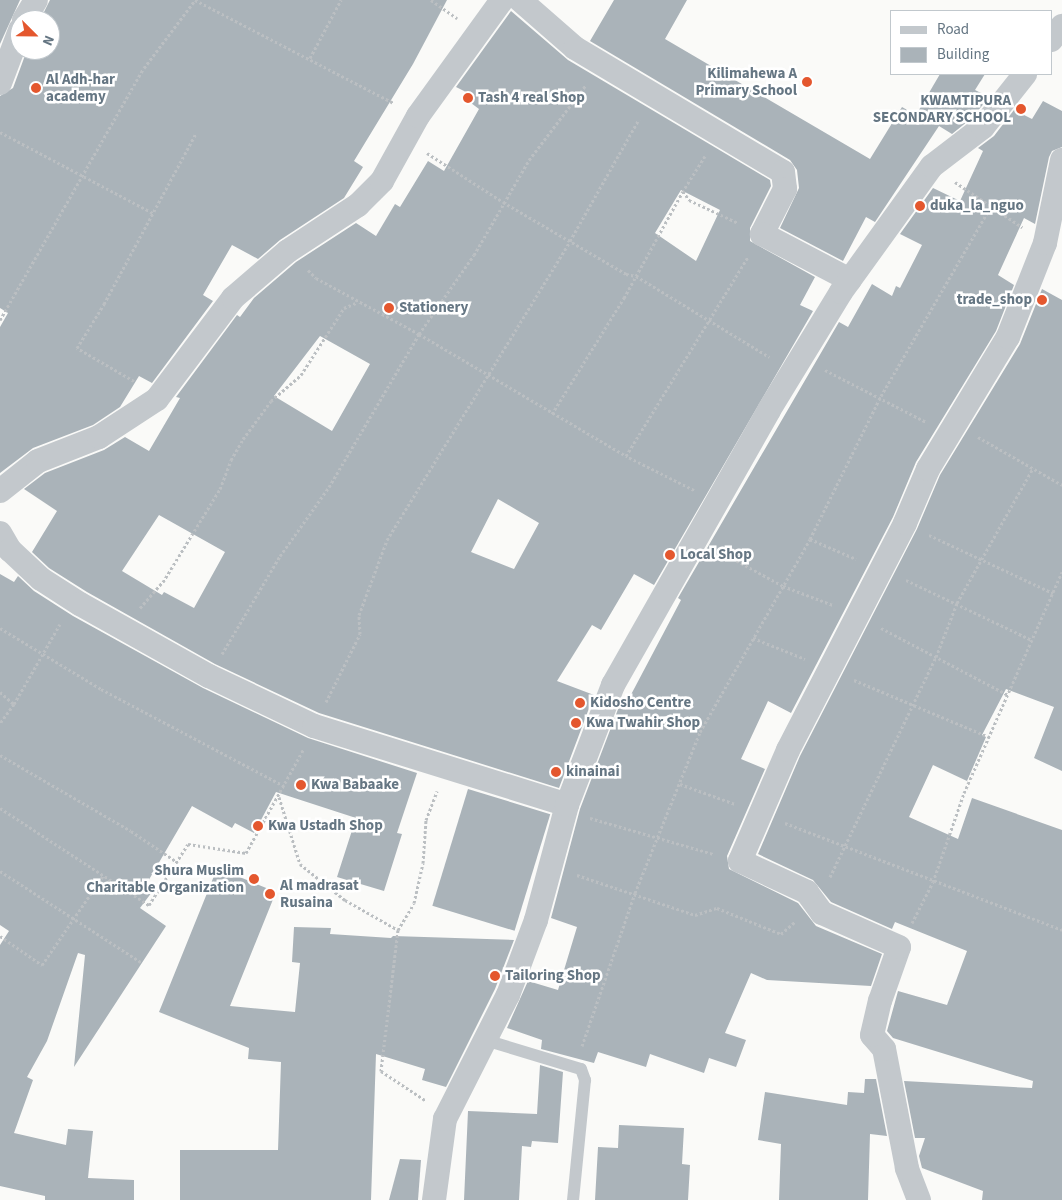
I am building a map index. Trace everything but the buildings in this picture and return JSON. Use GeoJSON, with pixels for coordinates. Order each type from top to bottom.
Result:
{"type":"FeatureCollection","features":[{"type":"Feature","properties":{"kind":"street"},"geometry":{"type":"LineString","coordinates":[[0,491],[38,461],[100,437],[156,399],[232,298],[288,251],[358,205],[382,181],[418,116],[502,0]]}},
{"type":"Feature","properties":{"kind":"street"},"geometry":{"type":"LineString","coordinates":[[520,0],[574,48],[719,132],[783,172],[785,189],[762,234],[850,280]]}},
{"type":"Feature","properties":{"kind":"street"},"geometry":{"type":"LineString","coordinates":[[0,83],[10,56]]}},
{"type":"Feature","properties":{"kind":"street"},"geometry":{"type":"LineString","coordinates":[[434,1200],[446,1120],[511,987],[536,920],[566,808],[613,685],[797,365],[850,280],[932,166],[983,127],[1024,75]]}},
{"type":"Feature","properties":{"kind":"street"},"geometry":{"type":"LineString","coordinates":[[919,1200],[907,1168],[884,1049],[872,1035],[880,1001],[899,947],[819,909],[807,892],[740,861],[830,669],[905,523],[928,469],[954,431],[1008,336],[1045,243],[1062,160]]}},
{"type":"Feature","properties":{"kind":"street"},"geometry":{"type":"LineString","coordinates":[[0,533],[10,550],[35,573],[74,600],[209,676],[314,726],[566,808]]}},
{"type":"Feature","properties":{"kind":"lane"},"geometry":{"type":"LineString","coordinates":[[486,1040],[581,1069],[585,1080],[573,1200]]}},
{"type":"Feature","properties":{"kind":"path"},"geometry":{"type":"LineString","coordinates":[[0,320],[144,68],[195,0],[310,58],[418,116]]}},
{"type":"Feature","properties":{"kind":"path"},"geometry":{"type":"LineString","coordinates":[[310,58],[341,0]]}},
{"type":"Feature","properties":{"kind":"path"},"geometry":{"type":"LineString","coordinates":[[209,676],[280,556],[329,487],[419,334],[474,255],[529,160],[569,111],[600,63]]}},
{"type":"Feature","properties":{"kind":"path"},"geometry":{"type":"LineString","coordinates":[[0,808],[102,876],[150,905],[188,844],[246,853],[279,796],[360,634],[359,615],[387,540],[570,241],[654,94]]}},
{"type":"Feature","properties":{"kind":"path"},"geometry":{"type":"LineString","coordinates":[[0,132],[83,174],[153,213]]}},
{"type":"Feature","properties":{"kind":"path"},"geometry":{"type":"LineString","coordinates":[[552,414],[636,276],[719,132]]}},
{"type":"Feature","properties":{"kind":"path"},"geometry":{"type":"LineString","coordinates":[[156,399],[122,372],[77,348],[196,133]]}},
{"type":"Feature","properties":{"kind":"path"},"geometry":{"type":"LineString","coordinates":[[406,139],[503,202],[570,241],[636,276],[707,322],[797,365],[881,396],[1033,468],[1062,485]]}},
{"type":"Feature","properties":{"kind":"path"},"geometry":{"type":"LineString","coordinates":[[932,166],[1045,243]]}},
{"type":"Feature","properties":{"kind":"path"},"geometry":{"type":"LineString","coordinates":[[626,456],[762,234],[689,200],[683,192]]}},
{"type":"Feature","properties":{"kind":"path"},"geometry":{"type":"LineString","coordinates":[[576,1066],[635,893],[700,732],[810,539],[881,396],[991,206]]}},
{"type":"Feature","properties":{"kind":"path"},"geometry":{"type":"LineString","coordinates":[[288,251],[316,278],[419,334],[486,376],[626,456],[701,494],[716,508]]}},
{"type":"Feature","properties":{"kind":"path"},"geometry":{"type":"LineString","coordinates":[[122,626],[164,582],[220,489],[231,460],[249,431],[271,401],[301,375],[344,308],[358,302]]}},
{"type":"Feature","properties":{"kind":"path"},"geometry":{"type":"LineString","coordinates":[[550,867],[635,893],[695,915],[717,908],[781,934],[801,918],[819,909],[845,847],[913,705],[957,603],[980,558],[1033,468]]}},
{"type":"Feature","properties":{"kind":"path"},"geometry":{"type":"LineString","coordinates":[[905,523],[1053,593]]}},
{"type":"Feature","properties":{"kind":"path"},"geometry":{"type":"LineString","coordinates":[[810,539],[957,603],[1032,640]]}},
{"type":"Feature","properties":{"kind":"path"},"geometry":{"type":"LineString","coordinates":[[899,947],[933,882],[964,793],[1062,572]]}},
{"type":"Feature","properties":{"kind":"path"},"geometry":{"type":"LineString","coordinates":[[0,723],[14,704],[74,600]]}},
{"type":"Feature","properties":{"kind":"path"},"geometry":{"type":"LineString","coordinates":[[0,628],[101,689],[284,786]]}},
{"type":"Feature","properties":{"kind":"path"},"geometry":{"type":"LineString","coordinates":[[753,638],[989,737]]}},
{"type":"Feature","properties":{"kind":"path"},"geometry":{"type":"LineString","coordinates":[[0,692],[14,704]]}},
{"type":"Feature","properties":{"kind":"path"},"geometry":{"type":"LineString","coordinates":[[0,756],[131,831],[178,862]]}},
{"type":"Feature","properties":{"kind":"path"},"geometry":{"type":"LineString","coordinates":[[446,1120],[421,1097],[381,1071],[398,930],[414,903],[423,863],[426,820],[439,788],[456,771]]}},
{"type":"Feature","properties":{"kind":"path"},"geometry":{"type":"LineString","coordinates":[[679,784],[1062,930]]}},
{"type":"Feature","properties":{"kind":"path"},"geometry":{"type":"LineString","coordinates":[[279,796],[300,864],[345,900],[398,930]]}},
{"type":"Feature","properties":{"kind":"path"},"geometry":{"type":"LineString","coordinates":[[566,808],[657,840],[740,861]]}},
{"type":"Feature","properties":{"kind":"path"},"geometry":{"type":"LineString","coordinates":[[0,871],[142,963]]}},
{"type":"Feature","properties":{"kind":"path"},"geometry":{"type":"LineString","coordinates":[[0,936],[42,965],[102,876]]}},
{"type":"Feature","properties":{"kind":"place","name":"Kilimahewa A Primary School"},"geometry":{"type":"Point","coordinates":[807,82]}},
{"type":"Feature","properties":{"kind":"place","name":"Al Adh-har academy"},"geometry":{"type":"Point","coordinates":[36,88]}},
{"type":"Feature","properties":{"kind":"place","name":"Tash 4 real Shop"},"geometry":{"type":"Point","coordinates":[468,98]}},
{"type":"Feature","properties":{"kind":"place","name":"KWAMTIPURA SECONDARY SCHOOL"},"geometry":{"type":"Point","coordinates":[1021,109]}},
{"type":"Feature","properties":{"kind":"place","name":"duka_la_nguo"},"geometry":{"type":"Point","coordinates":[920,206]}},
{"type":"Feature","properties":{"kind":"place","name":"trade_shop"},"geometry":{"type":"Point","coordinates":[1042,300]}},
{"type":"Feature","properties":{"kind":"place","name":"Stationery"},"geometry":{"type":"Point","coordinates":[389,308]}},
{"type":"Feature","properties":{"kind":"place","name":"Local Shop"},"geometry":{"type":"Point","coordinates":[670,555]}},
{"type":"Feature","properties":{"kind":"place","name":"Kidosho Centre"},"geometry":{"type":"Point","coordinates":[580,703]}},
{"type":"Feature","properties":{"kind":"place","name":"Kwa Twahir Shop"},"geometry":{"type":"Point","coordinates":[576,723]}},
{"type":"Feature","properties":{"kind":"place","name":"kinainai"},"geometry":{"type":"Point","coordinates":[556,772]}},
{"type":"Feature","properties":{"kind":"place","name":"Kwa Babaake"},"geometry":{"type":"Point","coordinates":[301,785]}},
{"type":"Feature","properties":{"kind":"place","name":"Kwa Ustadh Shop"},"geometry":{"type":"Point","coordinates":[258,826]}},
{"type":"Feature","properties":{"kind":"place","name":"Shura Muslim Charitable Organization"},"geometry":{"type":"Point","coordinates":[254,879]}},
{"type":"Feature","properties":{"kind":"place","name":"Al madrasat Rusaina"},"geometry":{"type":"Point","coordinates":[270,894]}},
{"type":"Feature","properties":{"kind":"place","name":"Tailoring Shop"},"geometry":{"type":"Point","coordinates":[495,976]}}]}
